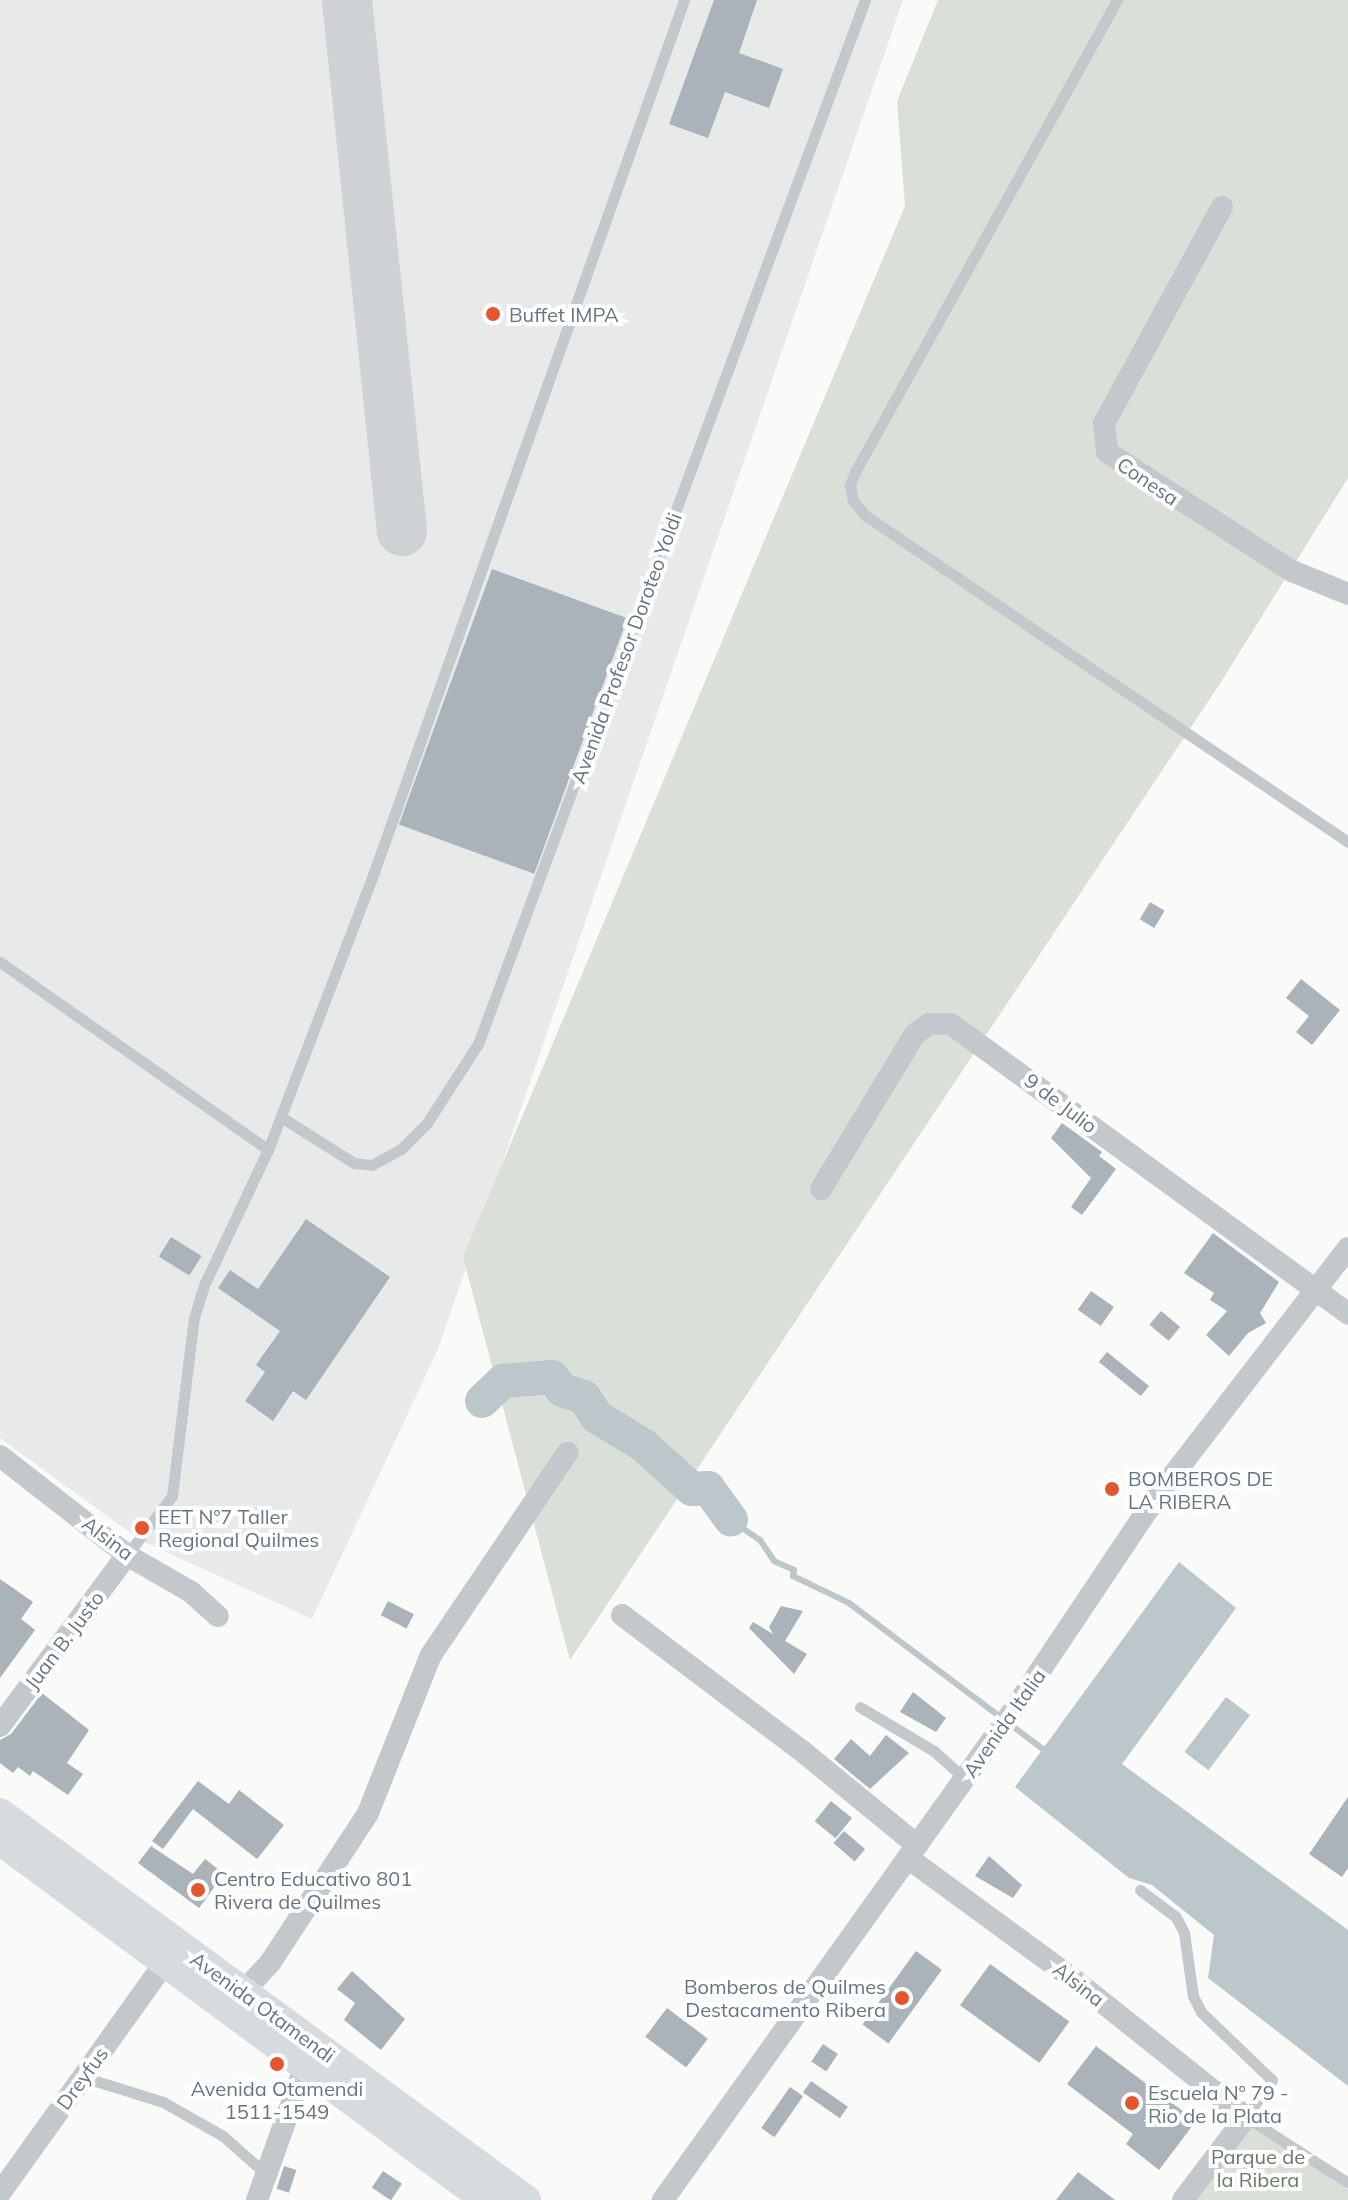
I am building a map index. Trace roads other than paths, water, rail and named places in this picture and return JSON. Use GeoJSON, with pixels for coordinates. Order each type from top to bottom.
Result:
{"type":"FeatureCollection","features":[{"type":"Feature","properties":{"kind":"main road","name":"Avenida Otamendi"},"geometry":{"type":"LineString","coordinates":[[0,1813],[242,1993],[308,2057],[486,2200]]}},
{"type":"Feature","properties":{"kind":"main road","name":"Avenida Otamendi"},"geometry":{"type":"LineString","coordinates":[[0,1840],[164,1964],[526,2200]]}},
{"type":"Feature","properties":{"kind":"street","name":"Conesa"},"geometry":{"type":"LineString","coordinates":[[1222,207],[1104,423],[1102,437],[1107,452],[1120,465],[1292,571],[1348,594]]}},
{"type":"Feature","properties":{"kind":"street","name":"9 de Julio"},"geometry":{"type":"LineString","coordinates":[[821,1189],[915,1034],[929,1024],[951,1024],[1348,1314]]}},
{"type":"Feature","properties":{"kind":"street","name":"Avenida Italia"},"geometry":{"type":"LineString","coordinates":[[663,2200],[1015,1708],[1154,1500],[1348,1248]]}},
{"type":"Feature","properties":{"kind":"street"},"geometry":{"type":"LineString","coordinates":[[242,1993],[270,1963],[368,1813],[431,1655],[567,1453]]}},
{"type":"Feature","properties":{"kind":"street","name":"Alsina"},"geometry":{"type":"LineString","coordinates":[[0,1456],[127,1555],[191,1592],[218,1616]]}},
{"type":"Feature","properties":{"kind":"street","name":"Juan B. Justo"},"geometry":{"type":"LineString","coordinates":[[0,1726],[127,1555]]}},
{"type":"Feature","properties":{"kind":"street","name":"Alsina"},"geometry":{"type":"LineString","coordinates":[[622,1615],[802,1751],[913,1851],[1246,2117]]}},
{"type":"Feature","properties":{"kind":"street","name":"Dreyfus"},"geometry":{"type":"LineString","coordinates":[[0,2193],[164,1964]]}},
{"type":"Feature","properties":{"kind":"street"},"geometry":{"type":"LineString","coordinates":[[257,2200],[308,2057]]}},
{"type":"Feature","properties":{"kind":"street"},"geometry":{"type":"LineString","coordinates":[[1183,2200],[1246,2117]]}},
{"type":"Feature","properties":{"kind":"lane"},"geometry":{"type":"LineString","coordinates":[[127,1555],[172,1496],[194,1318],[268,1150],[373,875],[684,0]]}},
{"type":"Feature","properties":{"kind":"lane","name":"Avenida Profesor Doroteo Yoldi"},"geometry":{"type":"LineString","coordinates":[[281,1117],[354,1163],[372,1165],[401,1149],[427,1123],[478,1044],[865,0]]}},
{"type":"Feature","properties":{"kind":"lane"},"geometry":{"type":"LineString","coordinates":[[1117,0],[856,470],[850,485],[853,501],[866,516],[1348,842]]}},
{"type":"Feature","properties":{"kind":"lane"},"geometry":{"type":"LineString","coordinates":[[0,962],[268,1150]]}},
{"type":"Feature","properties":{"kind":"lane"},"geometry":{"type":"LineString","coordinates":[[860,1707],[934,1751],[965,1779]]}},
{"type":"Feature","properties":{"kind":"lane"},"geometry":{"type":"LineString","coordinates":[[1140,1890],[1176,1917],[1184,1933],[1193,1996],[1201,2012],[1272,2080],[1246,2117],[1348,2183]]}},
{"type":"Feature","properties":{"kind":"lane"},"geometry":{"type":"LineString","coordinates":[[83,2077],[163,2102],[223,2136],[266,2174]]}},
{"type":"Feature","properties":{"kind":"waterway"},"geometry":{"type":"LineString","coordinates":[[482,1401],[503,1381],[552,1377],[562,1390],[584,1397],[597,1417],[643,1445],[692,1489],[708,1488],[731,1520]]}},
{"type":"Feature","properties":{"kind":"waterway"},"geometry":{"type":"LineString","coordinates":[[731,1520],[760,1540],[774,1561],[794,1570],[793,1576],[849,1603],[1043,1749]]}},
{"type":"Feature","properties":{"kind":"place","name":"Buffet IMPA"},"geometry":{"type":"Point","coordinates":[493,314]}},
{"type":"Feature","properties":{"kind":"place","name":"BOMBEROS DE LA RIBERA"},"geometry":{"type":"Point","coordinates":[1112,1489]}},
{"type":"Feature","properties":{"kind":"place","name":"EET Nº7 Taller Regional Quilmes"},"geometry":{"type":"Point","coordinates":[142,1528]}},
{"type":"Feature","properties":{"kind":"place","name":"Centro Educativo 801 Rivera de Quilmes"},"geometry":{"type":"Point","coordinates":[198,1890]}},
{"type":"Feature","properties":{"kind":"place","name":"Bomberos de Quilmes Destacamento Ribera"},"geometry":{"type":"Point","coordinates":[902,1998]}},
{"type":"Feature","properties":{"kind":"place","name":"Avenida Otamendi 1511-1549"},"geometry":{"type":"Point","coordinates":[277,2064]}},
{"type":"Feature","properties":{"kind":"place","name":"Escuela Nº 79 - Rio de la Plata"},"geometry":{"type":"Point","coordinates":[1132,2103]}},
{"type":"Feature","properties":{"kind":"park label","name":"Parque de la Ribera"},"geometry":{"type":"Point","coordinates":[1258,2168]}}]}
